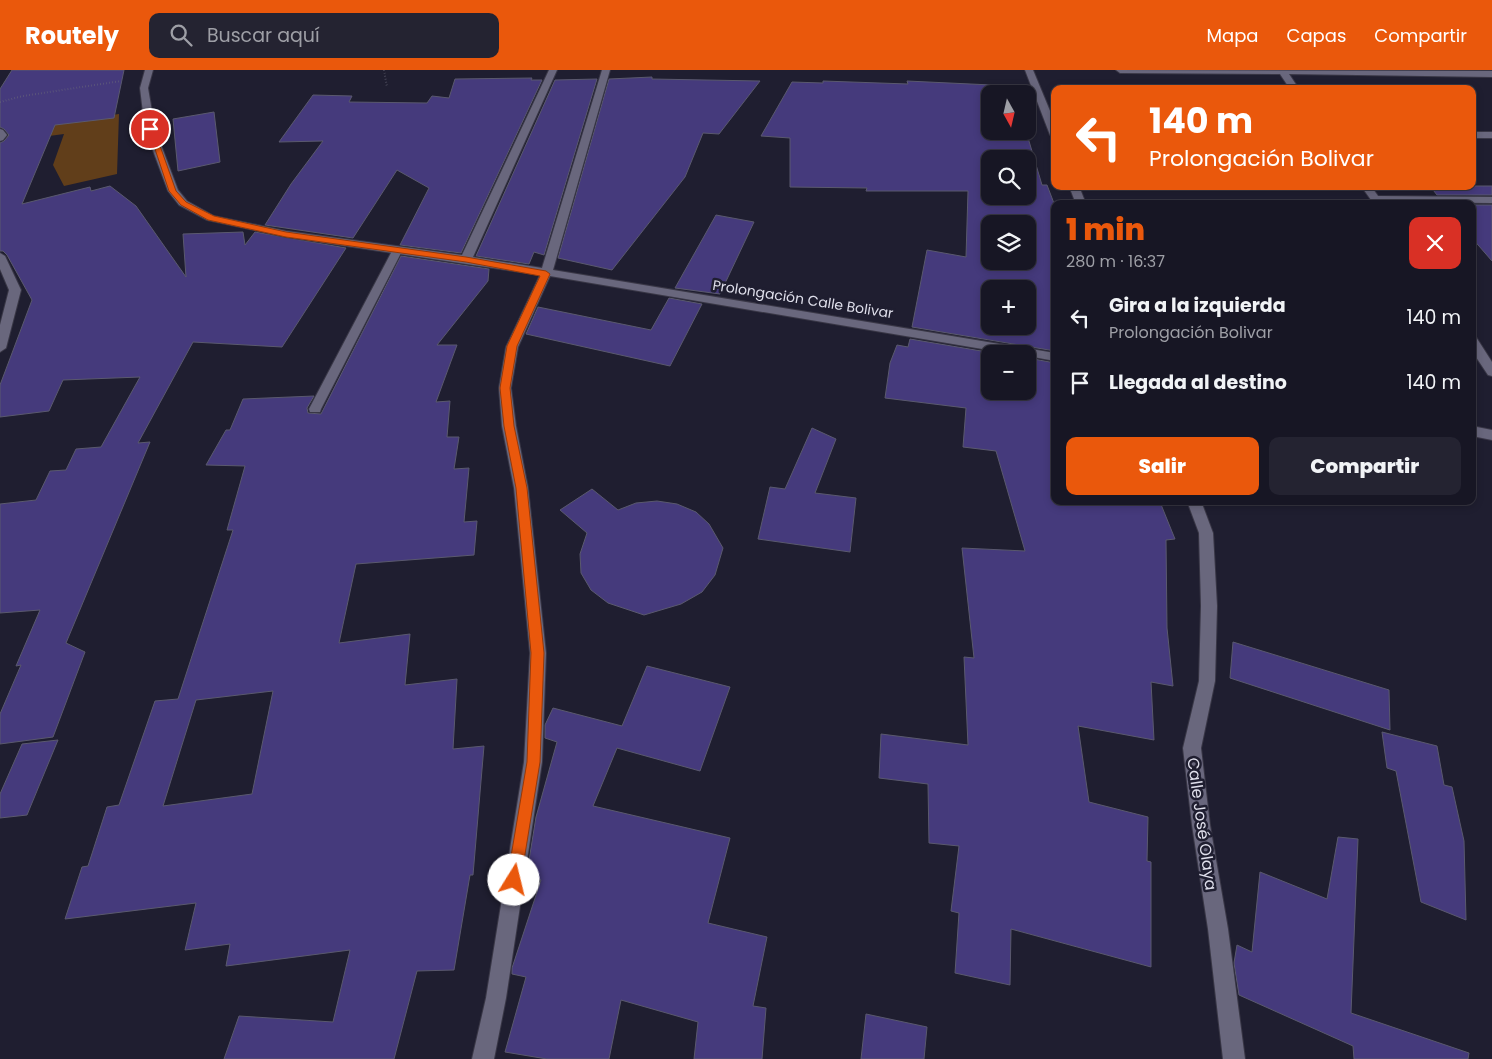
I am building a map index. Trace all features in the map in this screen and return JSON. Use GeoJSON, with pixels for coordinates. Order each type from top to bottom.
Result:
{"type":"FeatureCollection","features":[{"type":"Feature","properties":{"kind":"street"},"geometry":{"type":"LineString","coordinates":[[466,259],[552,70]]}},
{"type":"Feature","properties":{"kind":"street"},"geometry":{"type":"LineString","coordinates":[[483,1059],[496,998],[533,762],[538,653],[521,488],[509,426],[505,388],[512,346],[546,274],[606,70]]}},
{"type":"Feature","properties":{"kind":"street"},"geometry":{"type":"LineString","coordinates":[[1029,70],[1051,124]]}},
{"type":"Feature","properties":{"kind":"street"},"geometry":{"type":"LineString","coordinates":[[1120,70],[1453,72],[1492,74]]}},
{"type":"Feature","properties":{"kind":"street"},"geometry":{"type":"LineString","coordinates":[[1283,72],[1292,85]]}},
{"type":"Feature","properties":{"kind":"street","name":"Prolongación Calle Bolivar"},"geometry":{"type":"LineString","coordinates":[[148,74],[144,88],[150,129],[173,191],[184,204],[211,218],[286,234],[397,251],[466,259],[546,274],[1051,356]]}},
{"type":"Feature","properties":{"kind":"street"},"geometry":{"type":"LineString","coordinates":[[0,132],[2,135],[0,138]]}},
{"type":"Feature","properties":{"kind":"street"},"geometry":{"type":"LineString","coordinates":[[1476,135],[1492,135]]}},
{"type":"Feature","properties":{"kind":"street"},"geometry":{"type":"LineString","coordinates":[[1369,190],[1377,200]]}},
{"type":"Feature","properties":{"kind":"street"},"geometry":{"type":"LineString","coordinates":[[1476,200],[1492,200]]}},
{"type":"Feature","properties":{"kind":"street"},"geometry":{"type":"LineString","coordinates":[[315,409],[397,251]]}},
{"type":"Feature","properties":{"kind":"street"},"geometry":{"type":"LineString","coordinates":[[0,256],[14,290],[0,348]]}},
{"type":"Feature","properties":{"kind":"street"},"geometry":{"type":"LineString","coordinates":[[1476,346],[1492,372]]}},
{"type":"Feature","properties":{"kind":"street"},"geometry":{"type":"LineString","coordinates":[[1476,432],[1492,435]]}},
{"type":"Feature","properties":{"kind":"street","name":"Calle José Olaya"},"geometry":{"type":"LineString","coordinates":[[1196,505],[1206,533],[1209,606],[1207,681],[1192,748],[1201,826],[1218,929],[1234,1059]]}},
{"type":"Feature","properties":{"kind":"path"},"geometry":{"type":"LineString","coordinates":[[384,70],[387,87]]}},
{"type":"Feature","properties":{"kind":"path"},"geometry":{"type":"LineString","coordinates":[[0,102],[23,96],[148,74]]}},
{"type":"Feature","properties":{"kind":"shaded area"},"geometry":{"type":"Polygon","coordinates":[[[119,114],[117,174],[64,186],[53,165],[64,134],[4,142],[12,129],[119,114]]]}},
{"type":"Feature","properties":{"kind":"building"},"geometry":{"type":"Polygon","coordinates":[[[12,70],[124,70],[114,118],[55,125],[22,204],[90,187],[91,191],[110,186],[136,206],[186,277],[183,234],[243,232],[245,245],[255,232],[346,248],[282,347],[193,342],[138,443],[150,442],[66,643],[85,652],[53,737],[0,744],[0,714],[21,665],[16,666],[40,610],[0,613],[0,504],[36,500],[50,471],[66,470],[76,449],[101,447],[140,377],[63,380],[49,411],[0,417],[0,385],[32,300],[7,255],[0,251],[0,143],[9,135],[0,127],[0,89],[12,70]]]}},
{"type":"Feature","properties":{"kind":"building"},"geometry":{"type":"Polygon","coordinates":[[[652,77],[652,79],[760,81],[719,134],[703,133],[685,177],[612,270],[558,258],[609,79],[652,77]]]}},
{"type":"Feature","properties":{"kind":"building"},"geometry":{"type":"Polygon","coordinates":[[[532,78],[531,80],[542,80],[461,253],[400,245],[429,188],[397,170],[353,238],[265,225],[291,184],[323,141],[279,142],[313,95],[352,96],[349,102],[427,103],[432,96],[449,98],[455,79],[532,78]]]}},
{"type":"Feature","properties":{"kind":"building"},"geometry":{"type":"Polygon","coordinates":[[[597,79],[544,255],[534,252],[529,264],[476,256],[555,80],[597,79]]]}},
{"type":"Feature","properties":{"kind":"building"},"geometry":{"type":"Polygon","coordinates":[[[823,81],[908,84],[907,81],[992,85],[981,85],[981,140],[1029,140],[1032,150],[981,150],[981,205],[1036,205],[1036,165],[1042,185],[1047,185],[1053,200],[1051,200],[1051,350],[1036,348],[1036,345],[1019,345],[912,327],[927,250],[966,257],[968,191],[866,191],[867,188],[790,187],[790,138],[761,136],[792,82],[823,83],[823,81]]]}},
{"type":"Feature","properties":{"kind":"building"},"geometry":{"type":"Polygon","coordinates":[[[214,112],[220,162],[178,171],[173,119],[214,112]]]}},
{"type":"Feature","properties":{"kind":"building"},"geometry":{"type":"Polygon","coordinates":[[[1476,186],[1492,186],[1492,195],[1437,195],[1433,190],[1476,190],[1476,186]]]}},
{"type":"Feature","properties":{"kind":"building"},"geometry":{"type":"Polygon","coordinates":[[[1476,205],[1492,205],[1492,261],[1476,243],[1476,205]]]}},
{"type":"Feature","properties":{"kind":"building"},"geometry":{"type":"Polygon","coordinates":[[[716,215],[754,222],[720,294],[675,288],[716,215]]]}},
{"type":"Feature","properties":{"kind":"building"},"geometry":{"type":"Polygon","coordinates":[[[401,256],[489,269],[488,281],[437,345],[457,345],[436,402],[450,401],[447,437],[459,437],[454,469],[469,468],[464,522],[477,521],[474,555],[356,564],[339,643],[410,634],[405,685],[457,679],[453,749],[484,746],[473,875],[470,875],[454,970],[417,971],[394,1059],[224,1059],[239,1016],[333,1022],[350,950],[226,966],[230,944],[185,950],[196,903],[65,919],[82,867],[88,866],[107,807],[119,805],[155,701],[178,699],[233,530],[227,530],[245,466],[206,465],[226,430],[230,430],[243,399],[314,396],[307,408],[308,413],[321,414],[401,256]],[[273,691],[196,700],[163,806],[252,794],[273,691]]]}},
{"type":"Feature","properties":{"kind":"building"},"geometry":{"type":"Polygon","coordinates":[[[669,298],[702,304],[670,366],[526,334],[538,307],[651,330],[669,298]]]}},
{"type":"Feature","properties":{"kind":"building"},"geometry":{"type":"Polygon","coordinates":[[[910,339],[981,351],[981,400],[1036,400],[1036,359],[1051,362],[1051,505],[1161,505],[1175,539],[1166,540],[1167,628],[1173,686],[1151,682],[1154,740],[1078,726],[1089,802],[1148,817],[1147,861],[1151,862],[1151,967],[1011,929],[1010,985],[955,973],[959,913],[951,911],[959,846],[929,843],[928,784],[879,778],[881,734],[968,745],[964,657],[974,658],[962,548],[1025,551],[996,451],[963,447],[966,408],[885,398],[890,363],[897,345],[908,347],[910,339]]]}},
{"type":"Feature","properties":{"kind":"building"},"geometry":{"type":"Polygon","coordinates":[[[812,428],[836,439],[815,493],[856,498],[850,552],[758,539],[770,487],[785,489],[812,428]]]}},
{"type":"Feature","properties":{"kind":"building"},"geometry":{"type":"Polygon","coordinates":[[[592,489],[618,510],[636,503],[657,501],[677,504],[696,512],[709,524],[723,548],[715,575],[702,592],[681,604],[644,615],[608,603],[591,590],[581,573],[580,554],[587,533],[560,510],[592,489]]]}},
{"type":"Feature","properties":{"kind":"building"},"geometry":{"type":"Polygon","coordinates":[[[1233,642],[1389,690],[1390,730],[1230,678],[1233,642]]]}},
{"type":"Feature","properties":{"kind":"building"},"geometry":{"type":"Polygon","coordinates":[[[647,666],[730,687],[700,771],[617,748],[593,806],[730,838],[708,923],[767,937],[753,1006],[766,1008],[762,1059],[694,1059],[698,1022],[621,1000],[609,1059],[547,1059],[505,1052],[526,977],[512,974],[512,968],[541,880],[526,879],[536,817],[557,742],[545,738],[545,725],[553,708],[622,726],[647,666]]]}},
{"type":"Feature","properties":{"kind":"building"},"geometry":{"type":"Polygon","coordinates":[[[1382,732],[1437,746],[1444,785],[1452,787],[1464,841],[1466,920],[1421,902],[1396,771],[1387,768],[1382,732]]]}},
{"type":"Feature","properties":{"kind":"building"},"geometry":{"type":"Polygon","coordinates":[[[58,740],[27,815],[0,818],[0,794],[22,744],[58,740]]]}},
{"type":"Feature","properties":{"kind":"building"},"geometry":{"type":"Polygon","coordinates":[[[1338,837],[1358,839],[1351,1013],[1469,1053],[1468,1059],[1354,1059],[1353,1046],[1239,995],[1234,963],[1237,945],[1252,952],[1260,872],[1327,899],[1338,837]]]}},
{"type":"Feature","properties":{"kind":"building"},"geometry":{"type":"Polygon","coordinates":[[[866,1014],[927,1027],[924,1059],[861,1059],[866,1014]]]}},
{"type":"Feature","properties":{"kind":"route"},"geometry":{"type":"LineString","coordinates":[[150,129],[173,191],[184,204],[211,218],[286,234],[397,251],[466,259],[546,274],[512,346],[505,388],[509,426],[521,488],[538,653],[533,762],[514,880]]}}]}
